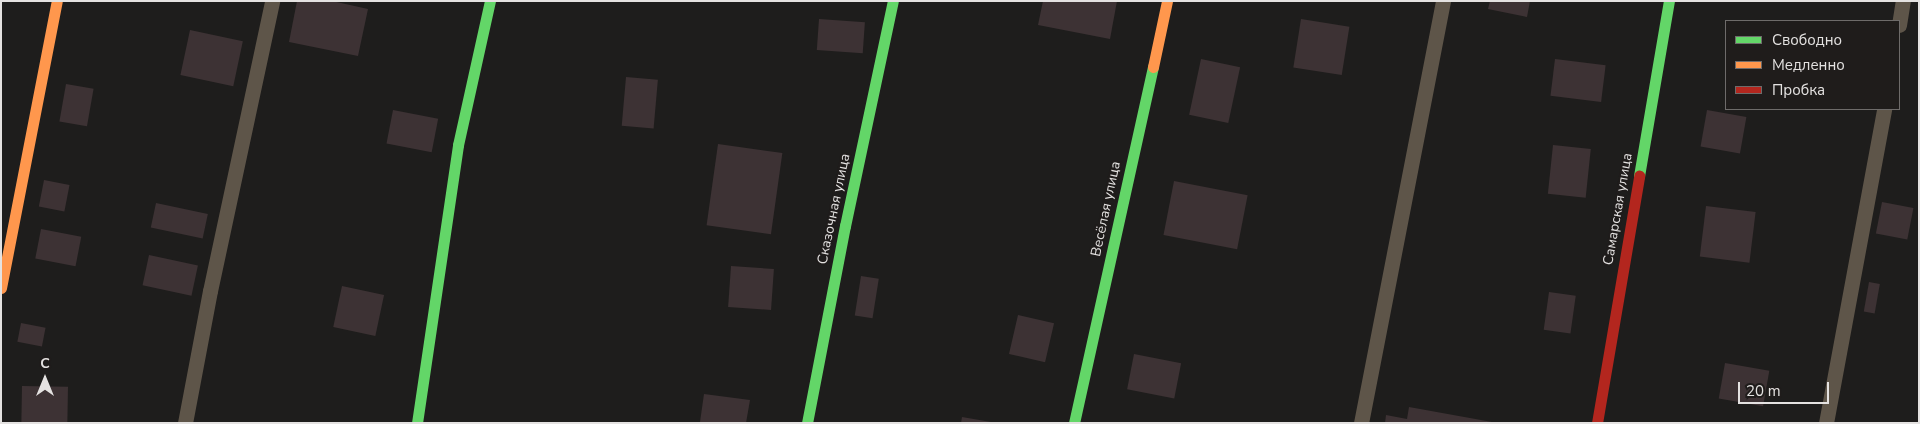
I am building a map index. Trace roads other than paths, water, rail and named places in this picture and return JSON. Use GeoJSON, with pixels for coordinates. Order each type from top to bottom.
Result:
{"type":"FeatureCollection","features":[{"type":"Feature","properties":{"kind":"street"},"geometry":{"type":"LineString","coordinates":[[1,288],[57,1]]}},
{"type":"Feature","properties":{"kind":"street"},"geometry":{"type":"LineString","coordinates":[[417,423],[458,145],[490,1]]}},
{"type":"Feature","properties":{"kind":"street","name":"Сказочная улица"},"geometry":{"type":"LineString","coordinates":[[808,423],[844,226],[893,1]]}},
{"type":"Feature","properties":{"kind":"street","name":"Весёлая улица"},"geometry":{"type":"LineString","coordinates":[[1074,423],[1166,1]]}},
{"type":"Feature","properties":{"kind":"street","name":"Самарская улица"},"geometry":{"type":"LineString","coordinates":[[1597,423],[1669,1]]}},
{"type":"Feature","properties":{"kind":"lane"},"geometry":{"type":"LineString","coordinates":[[185,423],[210,291],[272,1]]}},
{"type":"Feature","properties":{"kind":"lane"},"geometry":{"type":"LineString","coordinates":[[1361,423],[1443,1]]}},
{"type":"Feature","properties":{"kind":"lane"},"geometry":{"type":"LineString","coordinates":[[1900,20],[1903,1]]}},
{"type":"Feature","properties":{"kind":"lane"},"geometry":{"type":"LineString","coordinates":[[1826,423],[1884,110]]}}]}
